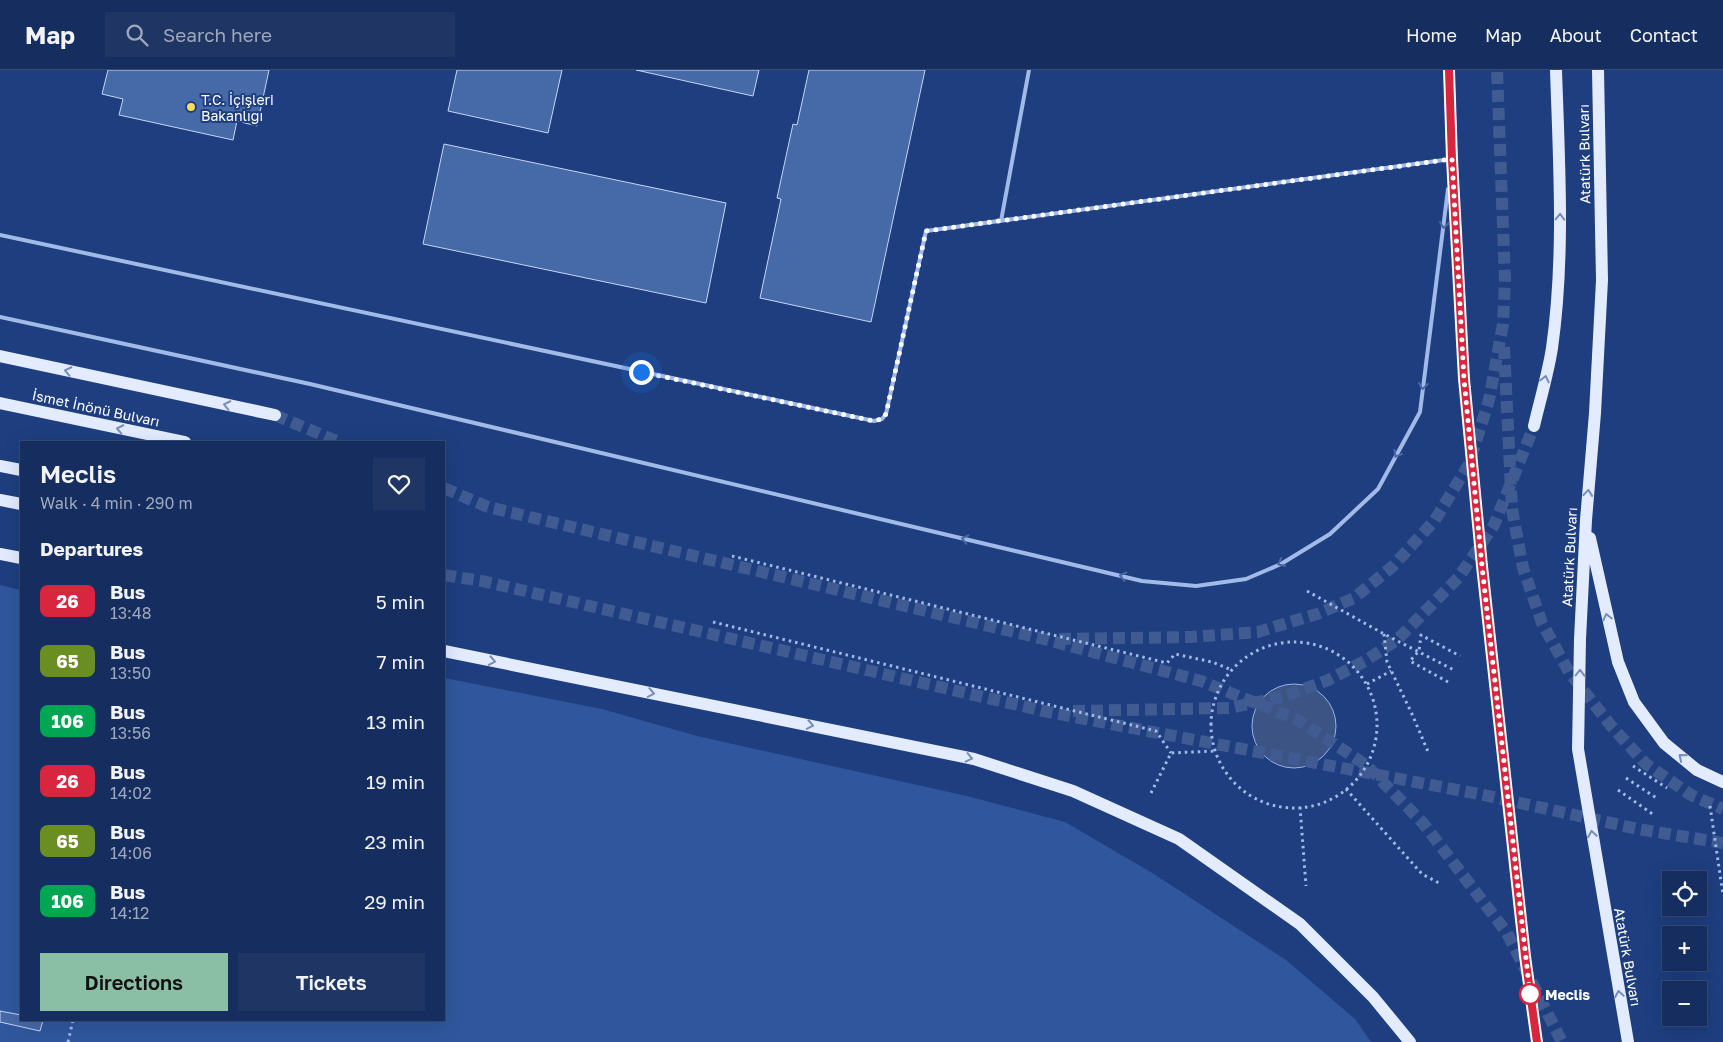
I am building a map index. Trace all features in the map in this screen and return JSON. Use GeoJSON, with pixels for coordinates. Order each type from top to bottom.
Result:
{"type":"FeatureCollection","features":[{"type":"Feature","properties":{"kind":"main road"},"geometry":{"type":"LineString","coordinates":[[1449,70],[1464,379],[1482,566],[1524,947],[1537,1042]]}},
{"type":"Feature","properties":{"kind":"main road"},"geometry":{"type":"LineString","coordinates":[[1534,426],[1552,349],[1557,291],[1560,213],[1556,70]]}},
{"type":"Feature","properties":{"kind":"main road","name":"Atatürk Bulvarı"},"geometry":{"type":"LineString","coordinates":[[1598,70],[1602,280],[1595,413],[1586,520],[1580,639],[1578,750],[1628,1042]]}},
{"type":"Feature","properties":{"kind":"main road"},"geometry":{"type":"LineString","coordinates":[[0,356],[275,415]]}},
{"type":"Feature","properties":{"kind":"main road","name":"İsmet İnönü Bulvarı"},"geometry":{"type":"LineString","coordinates":[[0,403],[180,441]]}},
{"type":"Feature","properties":{"kind":"main road"},"geometry":{"type":"LineString","coordinates":[[0,466],[20,470]]}},
{"type":"Feature","properties":{"kind":"main road"},"geometry":{"type":"LineString","coordinates":[[0,500],[20,504]]}},
{"type":"Feature","properties":{"kind":"main road"},"geometry":{"type":"LineString","coordinates":[[1586,520],[1606,616],[1618,662],[1634,702],[1664,742],[1697,770],[1723,782]]}},
{"type":"Feature","properties":{"kind":"main road"},"geometry":{"type":"LineString","coordinates":[[0,554],[20,558]]}},
{"type":"Feature","properties":{"kind":"main road"},"geometry":{"type":"LineString","coordinates":[[445,651],[974,758],[1073,791],[1178,839],[1300,924],[1373,997],[1410,1042]]}},
{"type":"Feature","properties":{"kind":"lane"},"geometry":{"type":"LineString","coordinates":[[1001,221],[1030,70]]}},
{"type":"Feature","properties":{"kind":"lane"},"geometry":{"type":"LineString","coordinates":[[0,235],[874,421],[882,419],[886,414],[926,231],[1452,159],[1420,412],[1378,489],[1330,534],[1281,564],[1246,580],[1196,586],[1142,581],[310,384],[0,317]]}},
{"type":"Feature","properties":{"kind":"path"},"geometry":{"type":"LineString","coordinates":[[732,556],[1167,663],[1175,654],[1212,662],[1232,670]]}},
{"type":"Feature","properties":{"kind":"path"},"geometry":{"type":"LineString","coordinates":[[1307,591],[1454,670]]}},
{"type":"Feature","properties":{"kind":"path"},"geometry":{"type":"LineString","coordinates":[[713,622],[1156,731],[1171,753]]}},
{"type":"Feature","properties":{"kind":"path"},"geometry":{"type":"LineString","coordinates":[[1384,634],[1387,662],[1429,754]]}},
{"type":"Feature","properties":{"kind":"path"},"geometry":{"type":"LineString","coordinates":[[1448,682],[1410,661],[1419,651],[1421,635],[1460,656]]}},
{"type":"Feature","properties":{"kind":"path"},"geometry":{"type":"LineString","coordinates":[[1295,642],[1323,648],[1348,662],[1367,684],[1376,711],[1376,740],[1366,767],[1346,789],[1323,804],[1294,808],[1268,804],[1245,793],[1226,774],[1214,751],[1210,725],[1214,699],[1227,676],[1245,657],[1269,646],[1295,642]]}},
{"type":"Feature","properties":{"kind":"path"},"geometry":{"type":"LineString","coordinates":[[1367,684],[1391,671]]}},
{"type":"Feature","properties":{"kind":"path"},"geometry":{"type":"LineString","coordinates":[[1171,753],[1214,751]]}},
{"type":"Feature","properties":{"kind":"path"},"geometry":{"type":"LineString","coordinates":[[1151,792],[1171,753]]}},
{"type":"Feature","properties":{"kind":"path"},"geometry":{"type":"LineString","coordinates":[[1633,766],[1667,788]]}},
{"type":"Feature","properties":{"kind":"path"},"geometry":{"type":"LineString","coordinates":[[1626,778],[1658,799]]}},
{"type":"Feature","properties":{"kind":"path"},"geometry":{"type":"LineString","coordinates":[[1346,789],[1422,874],[1439,883]]}},
{"type":"Feature","properties":{"kind":"path"},"geometry":{"type":"LineString","coordinates":[[1618,790],[1654,815]]}},
{"type":"Feature","properties":{"kind":"path"},"geometry":{"type":"LineString","coordinates":[[1709,802],[1723,894]]}},
{"type":"Feature","properties":{"kind":"path"},"geometry":{"type":"LineString","coordinates":[[1300,807],[1306,886]]}},
{"type":"Feature","properties":{"kind":"path"},"geometry":{"type":"LineString","coordinates":[[68,1042],[73,1021]]}},
{"type":"Feature","properties":{"kind":"shaded area"},"geometry":{"type":"Polygon","coordinates":[[[0,585],[20,590],[20,1021],[445,1021],[445,678],[602,709],[697,736],[967,796],[1065,822],[1154,874],[1286,960],[1355,1019],[1371,1042],[0,1042],[0,585]]]}},
{"type":"Feature","properties":{"kind":"shaded area"},"geometry":{"type":"Polygon","coordinates":[[[1294,684],[1310,687],[1324,696],[1333,710],[1336,726],[1333,742],[1324,756],[1310,765],[1294,768],[1278,765],[1264,756],[1255,742],[1252,726],[1255,710],[1264,696],[1278,687],[1294,684]]]}},
{"type":"Feature","properties":{"kind":"building","name":"T.C. İçişleri Bakanlığı"},"geometry":{"type":"Polygon","coordinates":[[[108,70],[269,70],[257,126],[237,121],[233,140],[119,115],[123,99],[102,94],[108,70]]]}},
{"type":"Feature","properties":{"kind":"building"},"geometry":{"type":"Polygon","coordinates":[[[457,70],[562,70],[548,133],[448,111],[457,70]]]}},
{"type":"Feature","properties":{"kind":"building"},"geometry":{"type":"Polygon","coordinates":[[[636,70],[759,70],[753,96],[636,70]]]}},
{"type":"Feature","properties":{"kind":"building"},"geometry":{"type":"Polygon","coordinates":[[[809,70],[925,70],[871,322],[760,298],[781,199],[777,198],[793,124],[797,125],[809,70]]]}},
{"type":"Feature","properties":{"kind":"building"},"geometry":{"type":"Polygon","coordinates":[[[444,144],[726,203],[706,303],[423,244],[444,144]]]}},
{"type":"Feature","properties":{"kind":"building"},"geometry":{"type":"Polygon","coordinates":[[[0,1011],[20,1015],[20,1021],[43,1021],[40,1031],[0,1022],[0,1011]]]}},
{"type":"Feature","properties":{"kind":"tunnel"},"geometry":{"type":"LineString","coordinates":[[1059,639],[1191,637],[1258,632],[1317,614],[1354,598],[1392,567],[1435,520],[1469,464],[1489,400],[1503,324],[1505,280],[1497,70]]}},
{"type":"Feature","properties":{"kind":"tunnel"},"geometry":{"type":"LineString","coordinates":[[1504,347],[1512,509],[1523,568],[1542,623],[1569,672],[1612,727],[1646,764],[1691,795],[1723,809]]}},
{"type":"Feature","properties":{"kind":"tunnel"},"geometry":{"type":"LineString","coordinates":[[275,415],[337,441]]}},
{"type":"Feature","properties":{"kind":"tunnel"},"geometry":{"type":"LineString","coordinates":[[1073,711],[1229,708],[1282,697],[1326,681],[1365,661],[1398,639],[1459,577],[1494,525],[1534,426]]}},
{"type":"Feature","properties":{"kind":"tunnel"},"geometry":{"type":"LineString","coordinates":[[445,488],[488,507],[1044,639],[1201,681],[1298,720],[1366,765],[1423,823],[1507,933],[1562,1042]]}},
{"type":"Feature","properties":{"kind":"tunnel"},"geometry":{"type":"LineString","coordinates":[[445,575],[482,581],[1048,712],[1484,795],[1638,829],[1723,843]]}},
{"type":"Feature","properties":{"kind":"bus line","name":"26"},"geometry":{"type":"LineString","coordinates":[[1449,70],[1464,379],[1482,566],[1525,956],[1537,1042]]}},
{"type":"Feature","properties":{"kind":"place","name":"T.C. İçişleri Bakanlığı"},"geometry":{"type":"Point","coordinates":[191,107]}},
{"type":"Feature","properties":{"kind":"place","name":"Meclis"},"geometry":{"type":"Point","coordinates":[1530,994]}},
{"type":"Feature","properties":{"kind":"route"},"geometry":{"type":"LineString","coordinates":[[641,372],[874,421],[882,419],[886,414],[926,231],[1452,159],[1464,379],[1482,566],[1530,994]]}}]}
